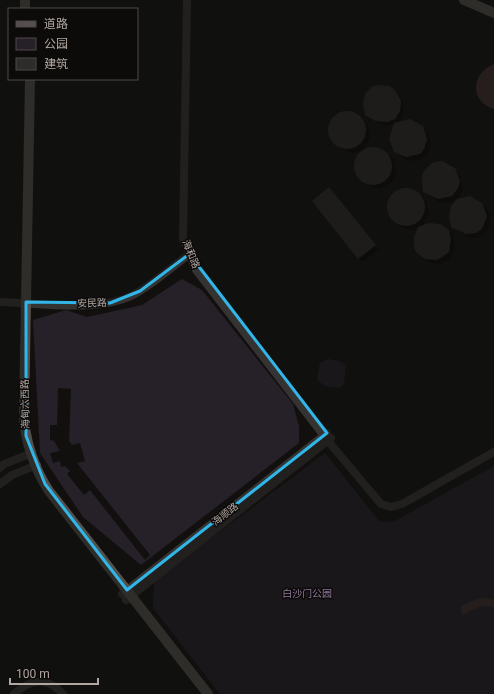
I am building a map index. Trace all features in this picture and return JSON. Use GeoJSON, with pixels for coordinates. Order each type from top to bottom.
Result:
{"type":"FeatureCollection","features":[{"type":"Feature","properties":{"kind":"main road"},"geometry":{"type":"LineString","coordinates":[[464,0],[494,13]]}},
{"type":"Feature","properties":{"kind":"main road"},"geometry":{"type":"LineString","coordinates":[[473,0],[494,10]]}},
{"type":"Feature","properties":{"kind":"main road","name":"海甸六西路"},"geometry":{"type":"LineString","coordinates":[[23,301],[24,80]]}},
{"type":"Feature","properties":{"kind":"main road","name":"海甸六西路"},"geometry":{"type":"LineString","coordinates":[[30,80],[18,415],[20,437],[30,454],[37,484],[44,494],[208,694]]}},
{"type":"Feature","properties":{"kind":"main road","name":"海甸六西路"},"geometry":{"type":"LineString","coordinates":[[127,595],[200,694]]}},
{"type":"Feature","properties":{"kind":"street","name":"海和路"},"geometry":{"type":"LineString","coordinates":[[187,0],[183,239],[190,250]]}},
{"type":"Feature","properties":{"kind":"street","name":"海和路"},"geometry":{"type":"LineString","coordinates":[[190,0],[186,240],[196,270],[328,437]]}},
{"type":"Feature","properties":{"kind":"street","name":"安民路"},"geometry":{"type":"LineString","coordinates":[[0,300],[96,305],[110,303],[140,291],[190,250]]}},
{"type":"Feature","properties":{"kind":"street"},"geometry":{"type":"LineString","coordinates":[[328,437],[376,495],[381,500],[390,504],[401,500],[494,448]]}},
{"type":"Feature","properties":{"kind":"street"},"geometry":{"type":"LineString","coordinates":[[328,437],[376,500],[387,506],[402,504],[494,452]]}},
{"type":"Feature","properties":{"kind":"street","name":"海顺路"},"geometry":{"type":"LineString","coordinates":[[127,595],[328,437]]}},
{"type":"Feature","properties":{"kind":"street"},"geometry":{"type":"LineString","coordinates":[[0,468],[30,454]]}},
{"type":"Feature","properties":{"kind":"street"},"geometry":{"type":"LineString","coordinates":[[0,484],[12,475],[34,466]]}},
{"type":"Feature","properties":{"kind":"street"},"geometry":{"type":"LineString","coordinates":[[14,694],[27,685],[41,681],[56,687],[63,694]]}},
{"type":"Feature","properties":{"kind":"street"},"geometry":{"type":"LineString","coordinates":[[19,694],[29,687],[41,685],[54,689],[59,694]]}},
{"type":"Feature","properties":{"kind":"highlighted area"},"geometry":{"type":"Polygon","coordinates":[[[192,252],[200,268],[327,433],[127,590],[45,484],[26,436],[26,302],[110,303],[140,291],[192,252]]]}},
{"type":"Feature","properties":{"kind":"green space"},"geometry":{"type":"Polygon","coordinates":[[[182,279],[202,290],[293,404],[299,426],[299,443],[141,565],[83,517],[40,453],[33,320],[66,310],[87,317],[142,305],[182,279]],[[58,388],[57,425],[50,425],[50,440],[54,441],[60,451],[50,453],[53,463],[60,461],[61,467],[65,466],[70,471],[67,474],[84,495],[90,490],[145,560],[150,555],[77,463],[85,461],[80,443],[72,445],[69,441],[71,389],[58,388]]]}},
{"type":"Feature","properties":{"kind":"green space"},"geometry":{"type":"Polygon","coordinates":[[[328,359],[340,361],[346,365],[344,384],[339,388],[324,386],[317,379],[320,363],[328,359]]]}},
{"type":"Feature","properties":{"kind":"green space","name":"白沙门公园"},"geometry":{"type":"Polygon","coordinates":[[[325,453],[379,521],[393,522],[494,466],[494,694],[220,694],[153,608],[154,581],[325,453]]]}},
{"type":"Feature","properties":{"kind":"shaded area"},"geometry":{"type":"Polygon","coordinates":[[[494,64],[494,109],[480,100],[476,87],[477,80],[481,74],[486,68],[494,64]]]}},
{"type":"Feature","properties":{"kind":"shaded area"},"geometry":{"type":"Polygon","coordinates":[[[487,598],[494,600],[494,607],[482,606],[462,615],[461,606],[478,599],[487,598]]]}},
{"type":"Feature","properties":{"kind":"building"},"geometry":{"type":"Polygon","coordinates":[[[373,86],[389,86],[394,89],[401,101],[400,111],[395,119],[387,122],[375,121],[365,115],[363,104],[365,94],[373,86]]]}},
{"type":"Feature","properties":{"kind":"building"},"geometry":{"type":"Polygon","coordinates":[[[343,111],[351,111],[358,114],[363,119],[366,130],[363,141],[358,146],[351,149],[343,149],[336,146],[331,141],[328,134],[328,126],[331,119],[336,114],[343,111]]]}},
{"type":"Feature","properties":{"kind":"building"},"geometry":{"type":"Polygon","coordinates":[[[410,119],[423,126],[427,139],[424,149],[420,154],[406,157],[394,152],[389,139],[394,123],[410,119]]]}},
{"type":"Feature","properties":{"kind":"building"},"geometry":{"type":"Polygon","coordinates":[[[369,147],[377,147],[384,150],[389,155],[392,166],[389,177],[384,182],[377,185],[369,185],[362,182],[357,177],[354,170],[354,162],[357,155],[362,150],[369,147]]]}},
{"type":"Feature","properties":{"kind":"building"},"geometry":{"type":"Polygon","coordinates":[[[442,161],[455,168],[460,181],[458,188],[452,196],[438,199],[423,192],[422,176],[424,171],[432,163],[442,161]]]}},
{"type":"Feature","properties":{"kind":"building"},"geometry":{"type":"Polygon","coordinates":[[[329,187],[376,245],[358,259],[312,201],[329,187]]]}},
{"type":"Feature","properties":{"kind":"building"},"geometry":{"type":"Polygon","coordinates":[[[402,188],[410,188],[417,191],[422,196],[425,207],[422,218],[417,223],[410,226],[402,226],[395,223],[390,218],[387,211],[387,203],[390,196],[395,191],[402,188]]]}},
{"type":"Feature","properties":{"kind":"building"},"geometry":{"type":"Polygon","coordinates":[[[470,196],[482,203],[487,216],[482,229],[476,233],[466,234],[451,227],[449,216],[451,206],[457,199],[470,196]]]}},
{"type":"Feature","properties":{"kind":"building"},"geometry":{"type":"Polygon","coordinates":[[[429,223],[440,224],[449,230],[451,239],[449,252],[437,260],[425,259],[417,253],[414,248],[414,237],[418,227],[429,223]]]}}]}
